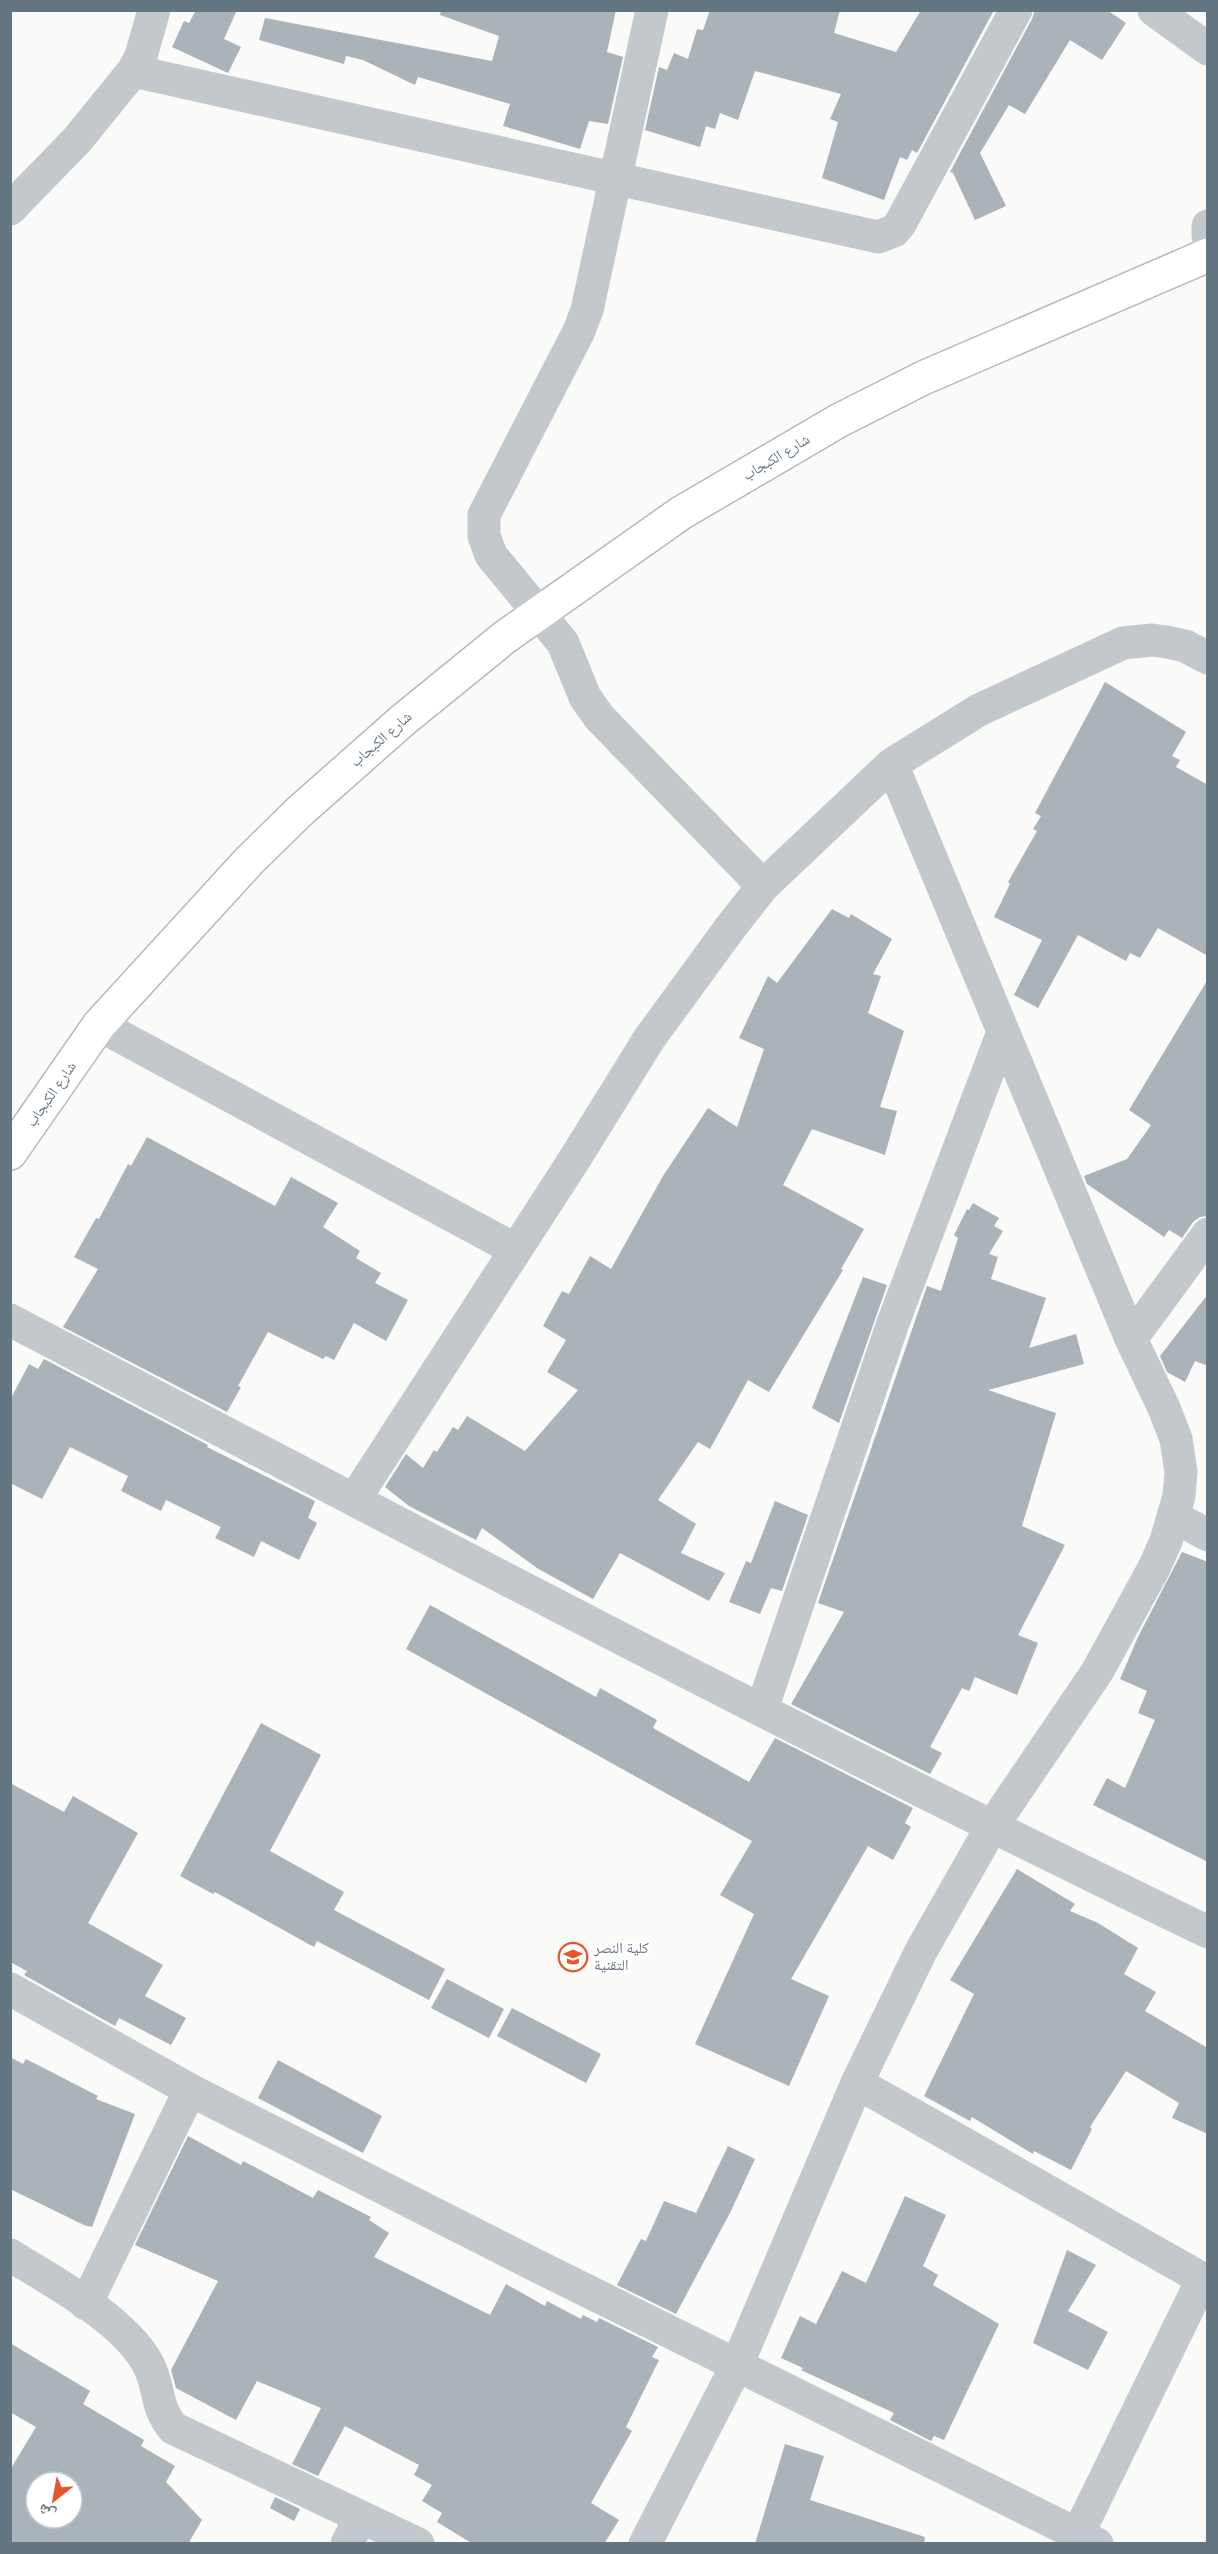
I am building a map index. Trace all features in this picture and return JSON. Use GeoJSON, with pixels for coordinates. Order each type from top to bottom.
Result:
{"type":"FeatureCollection","features":[{"type":"Feature","properties":{"kind":"main road","name":"شارع الكبجاب"},"geometry":{"type":"LineString","coordinates":[[10,1153],[99,1025],[196,916],[300,811],[403,720],[505,637],[681,513],[838,421],[923,378],[1208,255]]}},
{"type":"Feature","properties":{"kind":"street"},"geometry":{"type":"LineString","coordinates":[[10,209],[77,140],[134,70],[141,56],[154,10]]}},
{"type":"Feature","properties":{"kind":"street"},"geometry":{"type":"LineString","coordinates":[[652,10],[593,285],[579,331],[484,515],[484,536],[491,555],[563,643],[585,697],[599,717],[763,886]]}},
{"type":"Feature","properties":{"kind":"street"},"geometry":{"type":"LineString","coordinates":[[134,70],[878,237],[894,231],[900,224],[1016,10]]}},
{"type":"Feature","properties":{"kind":"street"},"geometry":{"type":"LineString","coordinates":[[1154,10],[1208,49]]}},
{"type":"Feature","properties":{"kind":"street"},"geometry":{"type":"LineString","coordinates":[[1208,226],[1208,236]]}},
{"type":"Feature","properties":{"kind":"street"},"geometry":{"type":"LineString","coordinates":[[354,1500],[516,1250],[649,1038],[763,886],[892,764],[979,710],[1123,643],[1152,640],[1167,642],[1185,646],[1208,658]]}},
{"type":"Feature","properties":{"kind":"street"},"geometry":{"type":"LineString","coordinates":[[645,2544],[737,2365],[857,2083],[921,1951],[991,1828],[1097,1672],[1154,1568],[1174,1517],[1181,1472],[1176,1439],[1164,1408],[1131,1340],[892,764]]}},
{"type":"Feature","properties":{"kind":"street"},"geometry":{"type":"LineString","coordinates":[[99,1025],[516,1250]]}},
{"type":"Feature","properties":{"kind":"street"},"geometry":{"type":"LineString","coordinates":[[762,1709],[893,1323],[1004,1032]]}},
{"type":"Feature","properties":{"kind":"street"},"geometry":{"type":"LineString","coordinates":[[1131,1340],[1208,1234]]}},
{"type":"Feature","properties":{"kind":"street"},"geometry":{"type":"LineString","coordinates":[[10,1320],[991,1828],[1208,1932]]}},
{"type":"Feature","properties":{"kind":"street"},"geometry":{"type":"LineString","coordinates":[[1174,1517],[1208,1535]]}},
{"type":"Feature","properties":{"kind":"street"},"geometry":{"type":"LineString","coordinates":[[10,1989],[190,2090],[1088,2539],[1205,2281],[857,2083]]}},
{"type":"Feature","properties":{"kind":"street"},"geometry":{"type":"LineString","coordinates":[[86,2304],[190,2090]]}},
{"type":"Feature","properties":{"kind":"street"},"geometry":{"type":"LineString","coordinates":[[10,2255],[86,2304],[126,2335],[149,2365],[163,2416],[173,2428],[353,2531],[418,2544]]}},
{"type":"Feature","properties":{"kind":"building"},"geometry":{"type":"Polygon","coordinates":[[[196,10],[237,10],[224,39],[241,47],[228,73],[172,47],[184,21],[189,23],[196,10]]]}},
{"type":"Feature","properties":{"kind":"building"},"geometry":{"type":"Polygon","coordinates":[[[441,10],[616,10],[607,52],[623,57],[608,124],[589,121],[580,149],[503,126],[510,104],[418,77],[415,85],[363,60],[346,56],[344,64],[259,40],[265,18],[492,61],[499,36],[440,15],[441,10]]]}},
{"type":"Feature","properties":{"kind":"building"},"geometry":{"type":"Polygon","coordinates":[[[710,10],[840,10],[834,33],[896,52],[921,10],[994,10],[917,153],[912,150],[907,160],[900,157],[884,200],[822,178],[838,122],[830,119],[841,94],[755,71],[738,120],[720,113],[715,129],[706,126],[700,147],[645,130],[659,67],[667,70],[674,53],[688,59],[697,29],[703,30],[710,10]]]}},
{"type":"Feature","properties":{"kind":"building"},"geometry":{"type":"Polygon","coordinates":[[[1035,10],[1107,10],[1126,23],[1102,60],[1070,40],[1025,114],[1009,105],[980,153],[1006,206],[975,220],[953,173],[950,172],[1035,10]]]}},
{"type":"Feature","properties":{"kind":"building"},"geometry":{"type":"Polygon","coordinates":[[[1105,682],[1186,732],[1172,756],[1180,760],[1176,767],[1208,785],[1208,956],[1158,928],[1140,958],[1130,953],[1126,961],[1078,935],[1038,1008],[1014,995],[1042,940],[994,917],[1010,884],[1008,882],[1037,831],[1033,829],[1041,816],[1035,813],[1105,682]]]}},
{"type":"Feature","properties":{"kind":"building"},"geometry":{"type":"Polygon","coordinates":[[[832,909],[849,918],[851,914],[892,939],[873,974],[881,976],[868,1013],[904,1031],[880,1107],[897,1111],[885,1155],[812,1129],[783,1185],[864,1229],[841,1269],[843,1270],[769,1392],[748,1380],[710,1449],[698,1442],[658,1500],[696,1524],[681,1553],[725,1573],[709,1601],[620,1553],[593,1599],[537,1568],[482,1528],[476,1540],[409,1506],[385,1487],[406,1454],[423,1468],[434,1450],[437,1452],[453,1427],[458,1430],[467,1416],[525,1451],[578,1390],[547,1372],[566,1340],[543,1326],[562,1291],[569,1294],[590,1256],[611,1269],[663,1176],[708,1108],[737,1127],[764,1049],[739,1038],[768,976],[777,983],[832,909]]]}},
{"type":"Feature","properties":{"kind":"building"},"geometry":{"type":"Polygon","coordinates":[[[1208,979],[1208,1216],[1200,1217],[1193,1222],[1182,1238],[1169,1230],[1164,1237],[1087,1184],[1084,1176],[1127,1159],[1151,1125],[1129,1110],[1208,979]]]}},
{"type":"Feature","properties":{"kind":"building"},"geometry":{"type":"Polygon","coordinates":[[[147,1137],[275,1206],[291,1177],[338,1203],[323,1227],[360,1251],[356,1258],[381,1273],[375,1283],[408,1300],[386,1341],[354,1323],[334,1360],[326,1356],[323,1359],[268,1332],[238,1386],[241,1387],[227,1412],[63,1327],[98,1269],[74,1257],[96,1218],[99,1219],[128,1164],[131,1166],[147,1137]]]}},
{"type":"Feature","properties":{"kind":"building"},"geometry":{"type":"Polygon","coordinates":[[[973,1203],[999,1218],[994,1226],[1003,1231],[989,1254],[998,1257],[991,1279],[1046,1298],[1029,1348],[1076,1334],[1084,1364],[988,1390],[1056,1413],[1022,1526],[1065,1545],[1018,1635],[1038,1643],[1017,1695],[975,1677],[969,1691],[962,1688],[930,1747],[942,1753],[930,1774],[791,1704],[844,1612],[818,1603],[927,1286],[941,1291],[958,1238],[954,1235],[967,1209],[969,1210],[973,1203]]]}},
{"type":"Feature","properties":{"kind":"building"},"geometry":{"type":"Polygon","coordinates":[[[863,1277],[887,1285],[839,1423],[812,1408],[863,1277]]]}},
{"type":"Feature","properties":{"kind":"building"},"geometry":{"type":"Polygon","coordinates":[[[1208,1294],[1208,1366],[1195,1361],[1185,1382],[1167,1372],[1160,1356],[1208,1294]]]}},
{"type":"Feature","properties":{"kind":"building"},"geometry":{"type":"Polygon","coordinates":[[[44,1359],[208,1445],[207,1447],[315,1501],[308,1518],[317,1523],[299,1560],[261,1541],[254,1557],[215,1538],[221,1527],[166,1500],[161,1511],[121,1491],[128,1476],[70,1447],[42,1499],[10,1483],[10,1400],[29,1364],[38,1369],[44,1359]]]}},
{"type":"Feature","properties":{"kind":"building"},"geometry":{"type":"Polygon","coordinates":[[[775,1501],[808,1515],[782,1591],[771,1588],[760,1614],[729,1602],[746,1561],[751,1563],[775,1501]]]}},
{"type":"Feature","properties":{"kind":"building"},"geometry":{"type":"Polygon","coordinates":[[[1182,1552],[1208,1562],[1208,1862],[1093,1805],[1107,1778],[1125,1788],[1155,1720],[1138,1713],[1147,1691],[1120,1679],[1138,1637],[1182,1552]]]}},
{"type":"Feature","properties":{"kind":"building"},"geometry":{"type":"Polygon","coordinates":[[[430,1605],[596,1697],[600,1688],[657,1720],[653,1728],[749,1782],[775,1738],[913,1808],[905,1823],[911,1827],[893,1860],[868,1846],[791,1979],[829,1996],[789,2086],[695,2044],[754,1914],[720,1895],[752,1841],[406,1649],[430,1605]]]}},
{"type":"Feature","properties":{"kind":"building"},"geometry":{"type":"Polygon","coordinates":[[[261,1723],[321,1755],[270,1851],[344,1892],[334,1910],[445,1969],[429,2000],[317,1941],[314,1947],[215,1892],[213,1894],[180,1876],[261,1723]]]}},
{"type":"Feature","properties":{"kind":"building"},"geometry":{"type":"Polygon","coordinates":[[[10,1783],[64,1812],[73,1796],[138,1833],[88,1923],[163,1965],[145,1996],[186,2018],[171,2045],[119,2018],[115,2026],[24,1975],[27,1971],[10,1962],[10,1783]]]}},
{"type":"Feature","properties":{"kind":"building"},"geometry":{"type":"Polygon","coordinates":[[[1017,1869],[1075,1904],[1070,1911],[1098,1923],[1138,1948],[1124,1974],[1156,1992],[1145,2011],[1206,2047],[1208,2043],[1208,2134],[1172,2118],[1179,2103],[1126,2071],[1090,2127],[1092,2129],[1071,2170],[1034,2151],[1033,2154],[972,2117],[970,2121],[924,2096],[974,1994],[950,1980],[1017,1869]]]}},
{"type":"Feature","properties":{"kind":"building"},"geometry":{"type":"Polygon","coordinates":[[[447,1979],[504,2009],[489,2038],[431,2008],[447,1979]]]}},
{"type":"Feature","properties":{"kind":"building"},"geometry":{"type":"Polygon","coordinates":[[[512,2008],[601,2054],[586,2083],[497,2036],[512,2008]]]}},
{"type":"Feature","properties":{"kind":"building"},"geometry":{"type":"Polygon","coordinates":[[[10,2057],[23,2064],[26,2059],[98,2096],[96,2099],[135,2114],[92,2227],[10,2189],[10,2057]]]}},
{"type":"Feature","properties":{"kind":"building"},"geometry":{"type":"Polygon","coordinates":[[[278,2060],[382,2116],[363,2153],[258,2098],[278,2060]]]}},
{"type":"Feature","properties":{"kind":"building"},"geometry":{"type":"Polygon","coordinates":[[[188,2136],[241,2165],[243,2161],[313,2198],[318,2190],[371,2217],[369,2220],[389,2233],[374,2257],[490,2315],[506,2284],[545,2306],[547,2301],[581,2319],[583,2315],[597,2322],[599,2318],[658,2347],[652,2357],[659,2360],[626,2427],[632,2431],[591,2503],[619,2520],[604,2544],[473,2544],[437,2522],[442,2513],[422,2501],[432,2485],[414,2475],[419,2465],[345,2426],[318,2476],[292,2464],[321,2408],[257,2381],[236,2420],[176,2388],[171,2370],[218,2281],[135,2245],[188,2136]]]}},
{"type":"Feature","properties":{"kind":"building"},"geometry":{"type":"Polygon","coordinates":[[[728,2146],[755,2159],[731,2211],[676,2314],[617,2285],[641,2239],[646,2241],[664,2201],[696,2213],[728,2146]]]}},
{"type":"Feature","properties":{"kind":"building"},"geometry":{"type":"Polygon","coordinates":[[[905,2196],[946,2215],[923,2266],[938,2275],[933,2285],[999,2324],[944,2440],[934,2436],[931,2441],[890,2420],[894,2413],[801,2370],[803,2368],[781,2358],[800,2316],[816,2324],[842,2271],[866,2283],[905,2196]]]}},
{"type":"Feature","properties":{"kind":"building"},"geometry":{"type":"Polygon","coordinates":[[[1067,2250],[1096,2265],[1068,2311],[1108,2332],[1088,2370],[1033,2343],[1067,2250]]]}},
{"type":"Feature","properties":{"kind":"building"},"geometry":{"type":"Polygon","coordinates":[[[10,2343],[90,2391],[83,2404],[144,2440],[141,2446],[175,2466],[166,2482],[202,2520],[188,2544],[10,2544],[10,2470],[36,2427],[10,2412],[10,2343]]]}},
{"type":"Feature","properties":{"kind":"building"},"geometry":{"type":"Polygon","coordinates":[[[785,2444],[824,2456],[810,2500],[925,2537],[924,2544],[755,2544],[785,2444]]]}},
{"type":"Feature","properties":{"kind":"building"},"geometry":{"type":"Polygon","coordinates":[[[275,2497],[300,2509],[294,2521],[270,2508],[275,2497]]]}},
{"type":"Feature","properties":{"kind":"place","name":"كلية النصر التقنية"},"geometry":{"type":"Point","coordinates":[573,1957]}}]}
